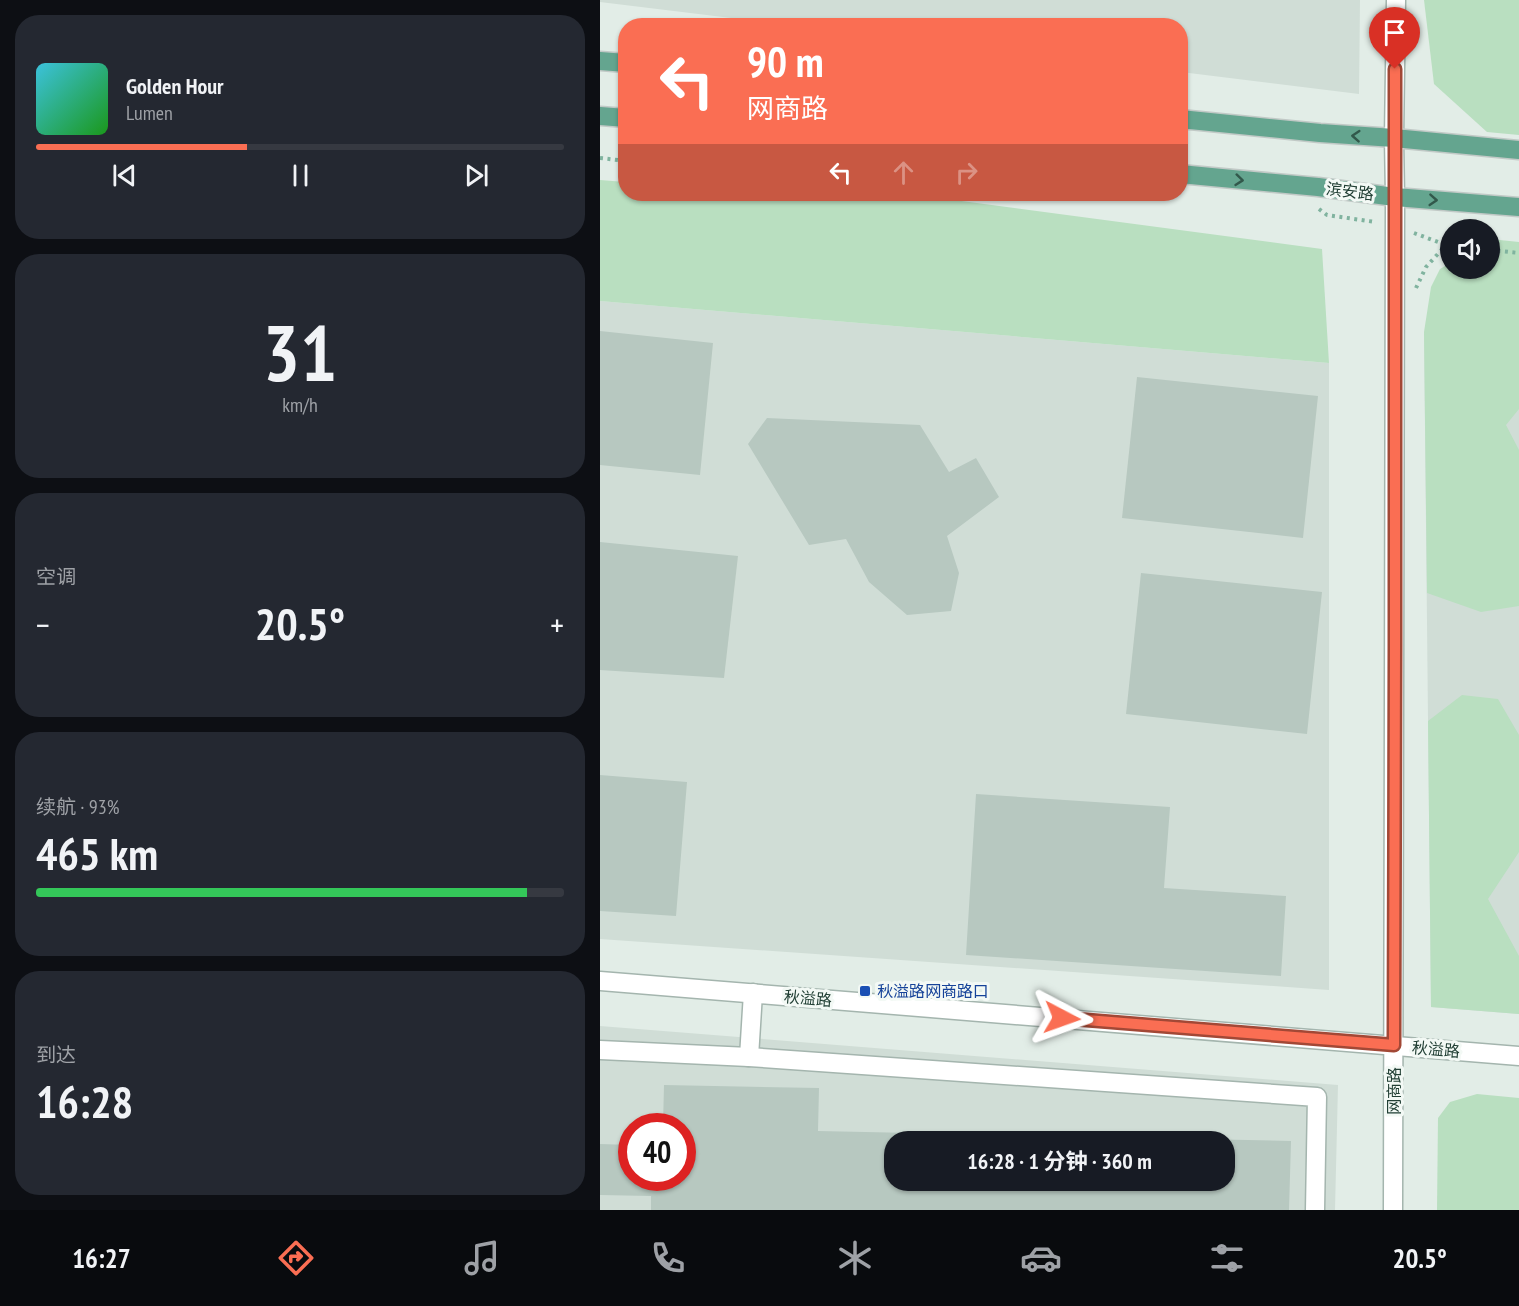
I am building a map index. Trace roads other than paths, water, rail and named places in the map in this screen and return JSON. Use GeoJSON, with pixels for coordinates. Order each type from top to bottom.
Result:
{"type":"FeatureCollection","features":[{"type":"Feature","properties":{"kind":"main road"},"geometry":{"type":"LineString","coordinates":[[600,60],[618,62]]}},
{"type":"Feature","properties":{"kind":"main road"},"geometry":{"type":"LineString","coordinates":[[600,116],[618,117]]}},
{"type":"Feature","properties":{"kind":"main road"},"geometry":{"type":"LineString","coordinates":[[1188,120],[1519,150]]}},
{"type":"Feature","properties":{"kind":"main road","name":"滨安路"},"geometry":{"type":"LineString","coordinates":[[1188,175],[1395,197],[1519,207]]}},
{"type":"Feature","properties":{"kind":"street","name":"网商路"},"geometry":{"type":"LineString","coordinates":[[1393,1210],[1396,0]]}},
{"type":"Feature","properties":{"kind":"street","name":"秋溢路"},"geometry":{"type":"LineString","coordinates":[[600,981],[1519,1056]]}},
{"type":"Feature","properties":{"kind":"street"},"geometry":{"type":"LineString","coordinates":[[749,1057],[753,993]]}},
{"type":"Feature","properties":{"kind":"street"},"geometry":{"type":"LineString","coordinates":[[600,1050],[749,1057],[1317,1097],[1315,1210]]}},
{"type":"Feature","properties":{"kind":"place","name":"秋溢路网商路口"},"geometry":{"type":"Point","coordinates":[865,991]}}]}
